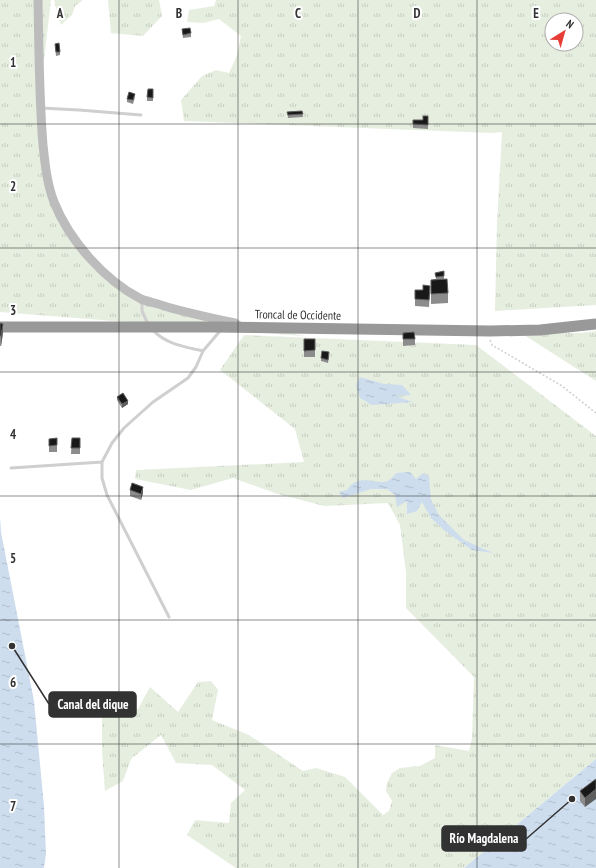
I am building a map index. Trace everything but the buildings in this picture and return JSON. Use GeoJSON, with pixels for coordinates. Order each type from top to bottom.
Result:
{"type":"FeatureCollection","features":[{"type":"Feature","properties":{"kind":"highway","name":"Troncal de Occidente"},"geometry":{"type":"LineString","coordinates":[[0,327],[218,327],[490,331],[540,330],[596,324]]}},
{"type":"Feature","properties":{"kind":"street"},"geometry":{"type":"LineString","coordinates":[[38,0],[40,108],[48,179],[53,201],[71,234],[94,263],[122,287],[142,299],[194,314],[235,323],[239,328]]}},
{"type":"Feature","properties":{"kind":"lane"},"geometry":{"type":"LineString","coordinates":[[40,108],[141,115]]}},
{"type":"Feature","properties":{"kind":"lane"},"geometry":{"type":"LineString","coordinates":[[142,299],[142,311],[154,332],[171,343],[203,351]]}},
{"type":"Feature","properties":{"kind":"lane"},"geometry":{"type":"LineString","coordinates":[[169,617],[107,496],[102,478],[102,462],[112,443],[124,428],[153,402],[188,378],[196,367],[203,351],[218,327]]}},
{"type":"Feature","properties":{"kind":"lane"},"geometry":{"type":"LineString","coordinates":[[11,468],[102,462]]}},
{"type":"Feature","properties":{"kind":"path"},"geometry":{"type":"LineString","coordinates":[[490,331],[492,345],[562,386],[596,413]]}},
{"type":"Feature","properties":{"kind":"green space"},"geometry":{"type":"Polygon","coordinates":[[[0,0],[51,0],[38,111],[53,201],[82,249],[142,299],[304,336],[0,312],[0,0]]]}},
{"type":"Feature","properties":{"kind":"green space"},"geometry":{"type":"Polygon","coordinates":[[[54,0],[83,0],[75,6],[72,15],[61,25],[54,0]]]}},
{"type":"Feature","properties":{"kind":"green space"},"geometry":{"type":"Polygon","coordinates":[[[108,0],[159,0],[162,16],[143,36],[111,33],[108,0]]]}},
{"type":"Feature","properties":{"kind":"green space"},"geometry":{"type":"Polygon","coordinates":[[[216,0],[596,0],[596,305],[495,311],[497,223],[502,132],[492,133],[184,121],[181,100],[202,76],[216,70],[229,73],[237,55],[241,36],[219,19],[203,23],[187,22],[189,10],[214,6],[216,0]]]}},
{"type":"Feature","properties":{"kind":"green space"},"geometry":{"type":"Polygon","coordinates":[[[596,331],[596,381],[521,333],[581,333],[596,331]]]}},
{"type":"Feature","properties":{"kind":"green space"},"geometry":{"type":"Polygon","coordinates":[[[244,335],[476,345],[596,436],[596,759],[464,868],[236,868],[187,835],[195,820],[229,823],[231,803],[245,790],[212,765],[176,763],[161,735],[131,759],[123,781],[105,791],[102,752],[102,707],[138,709],[150,687],[178,712],[198,682],[211,681],[218,690],[212,720],[249,735],[303,771],[316,768],[345,777],[383,815],[389,811],[392,801],[386,791],[387,783],[392,773],[400,768],[420,766],[435,758],[435,745],[469,751],[472,738],[474,677],[406,608],[406,573],[400,525],[388,503],[324,506],[278,494],[233,478],[191,490],[135,479],[136,470],[304,462],[295,429],[220,370],[244,335]]]}},
{"type":"Feature","properties":{"kind":"water"},"geometry":{"type":"Polygon","coordinates":[[[360,377],[384,384],[402,385],[411,395],[395,396],[413,402],[372,405],[360,398],[356,386],[360,377]]]}},
{"type":"Feature","properties":{"kind":"water"},"geometry":{"type":"Polygon","coordinates":[[[410,472],[416,479],[423,473],[429,476],[431,500],[439,515],[464,540],[493,553],[472,550],[445,531],[431,518],[422,502],[417,511],[407,514],[407,501],[397,507],[395,495],[387,489],[371,489],[343,498],[339,492],[347,490],[355,482],[364,480],[385,482],[391,479],[396,473],[410,472]]]}},
{"type":"Feature","properties":{"kind":"water"},"geometry":{"type":"Polygon","coordinates":[[[0,517],[1,532],[34,701],[44,806],[46,854],[44,868],[0,868],[0,517]]]}},
{"type":"Feature","properties":{"kind":"water"},"geometry":{"type":"Polygon","coordinates":[[[596,759],[596,868],[464,868],[596,759]]]}},
{"type":"Feature","properties":{"kind":"place","name":"Canal del dique"},"geometry":{"type":"Point","coordinates":[12,646]}},
{"type":"Feature","properties":{"kind":"place","name":"Río Magdalena"},"geometry":{"type":"Point","coordinates":[572,799]}}]}
